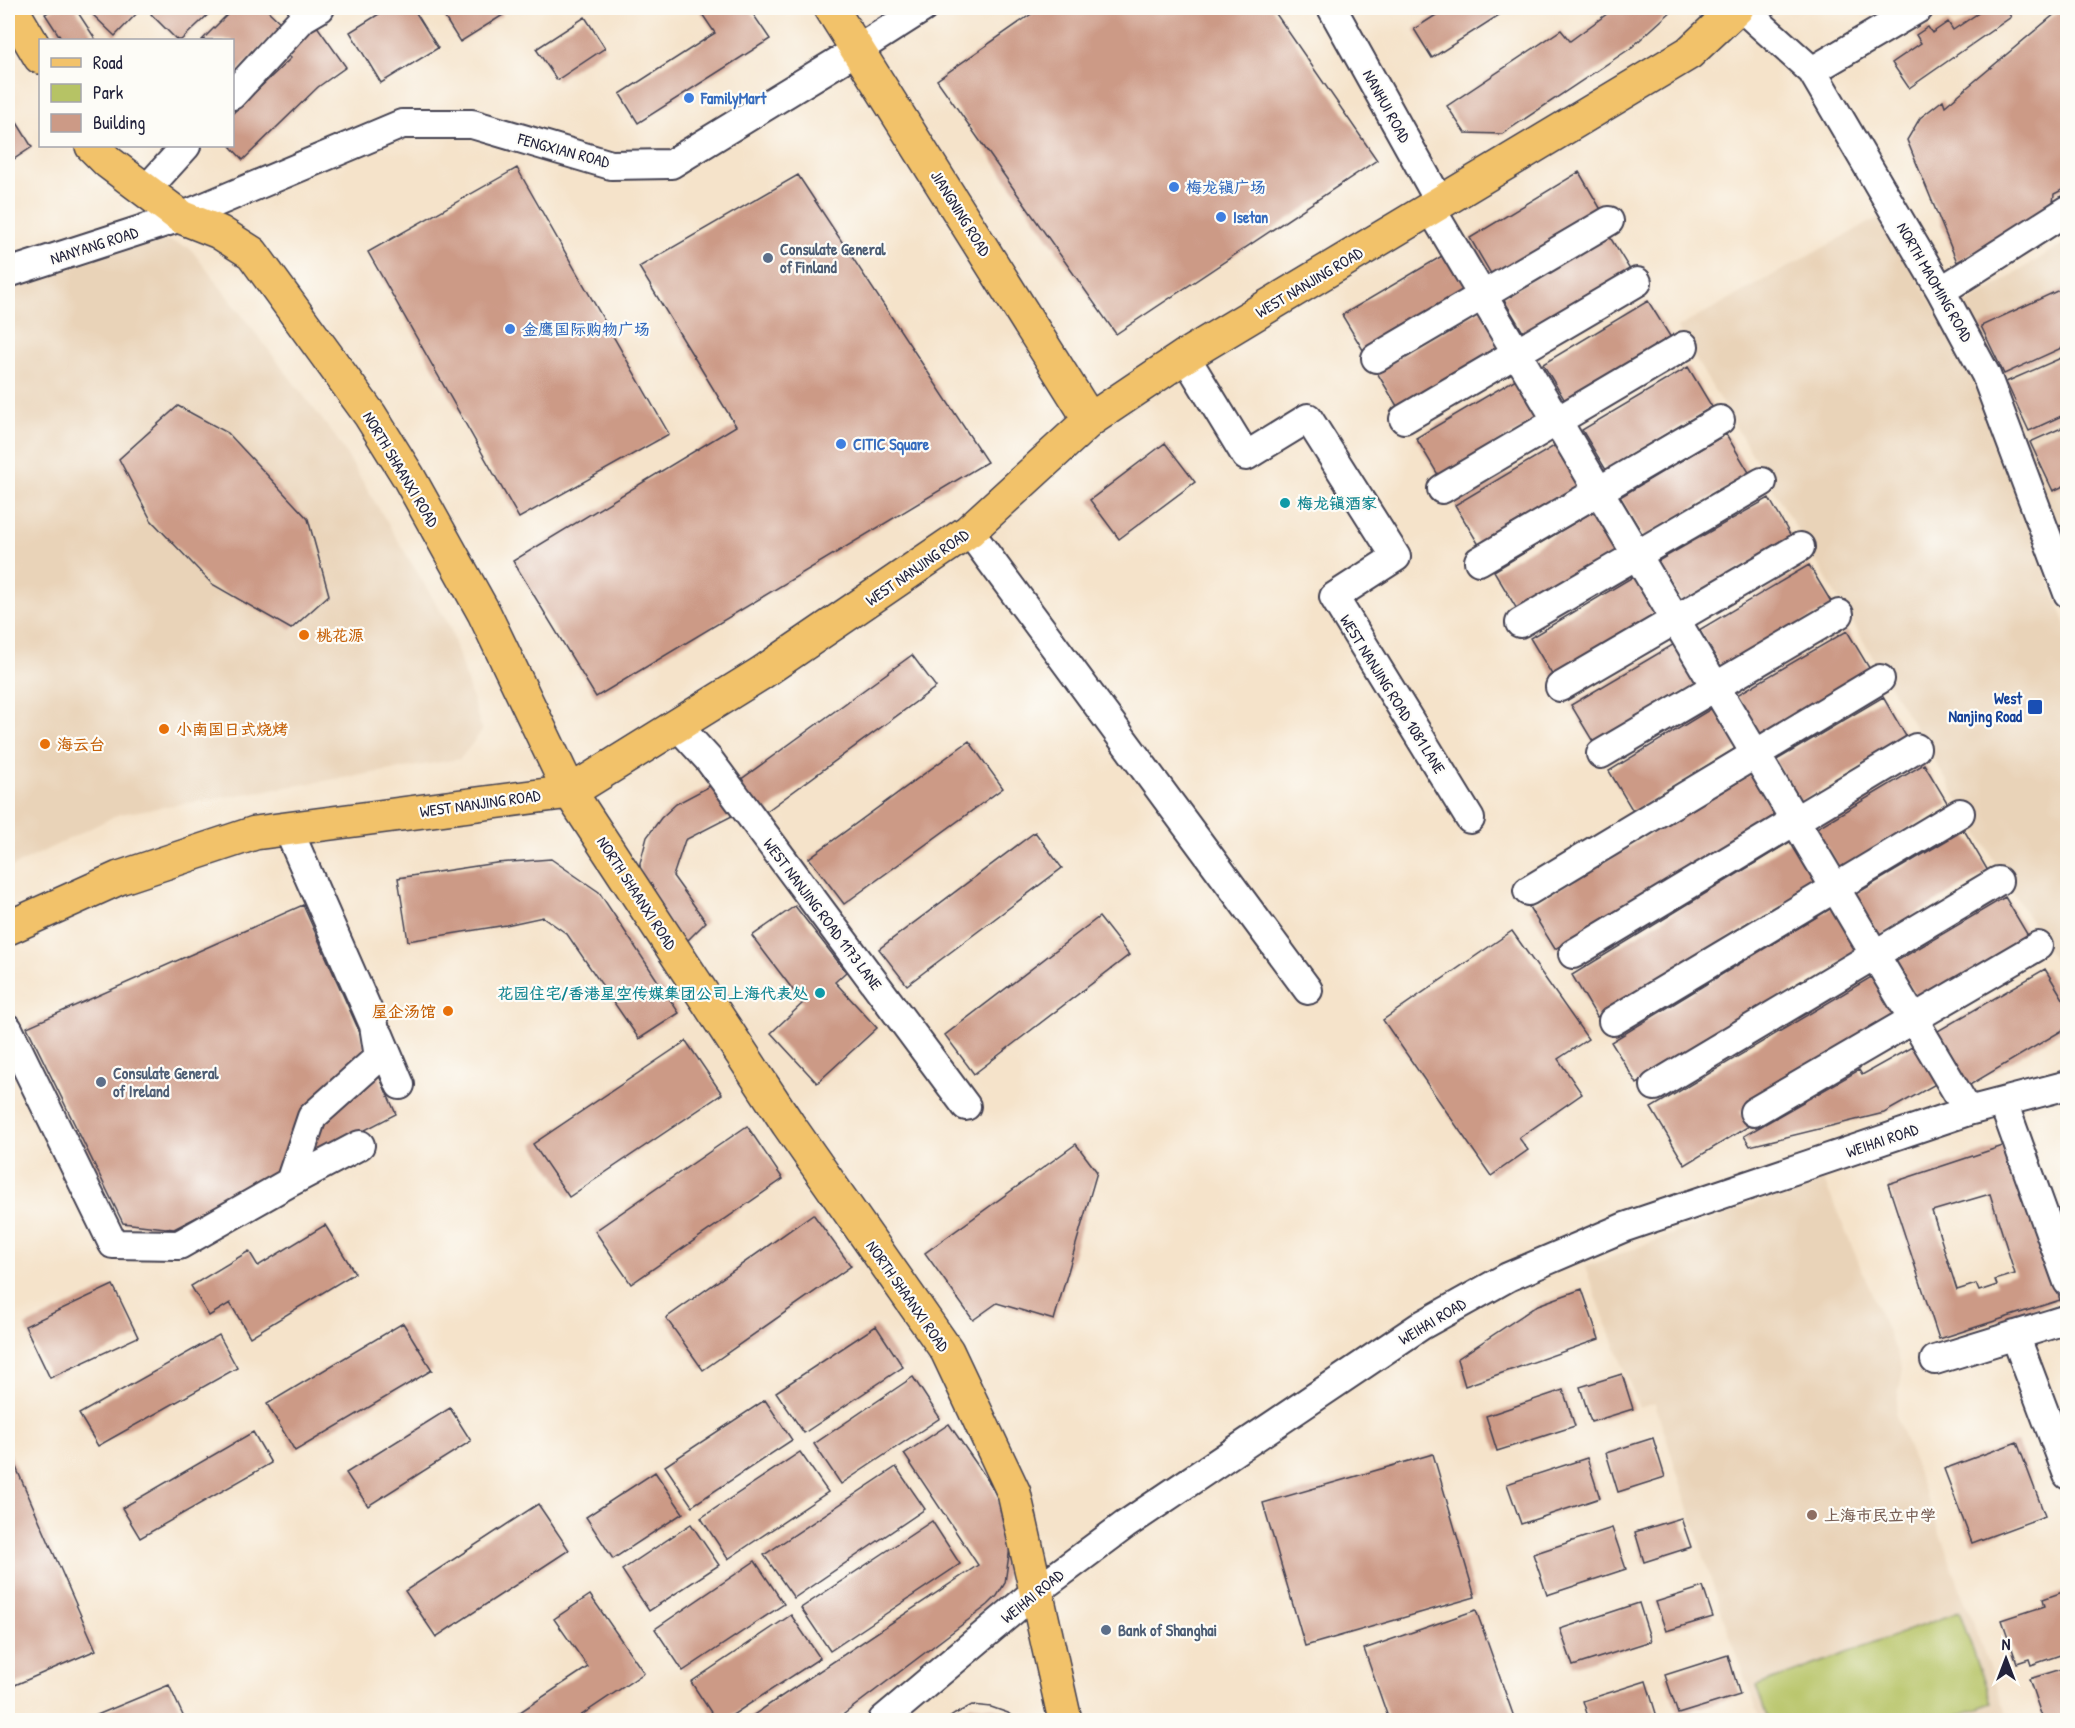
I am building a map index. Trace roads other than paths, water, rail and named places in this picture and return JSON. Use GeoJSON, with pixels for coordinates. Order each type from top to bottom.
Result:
{"type":"FeatureCollection","features":[{"type":"Feature","properties":{"kind":"main road"},"geometry":{"type":"LineString","coordinates":[[12,8],[39,55]]}},
{"type":"Feature","properties":{"kind":"main road","name":"JIANGNING ROAD"},"geometry":{"type":"LineString","coordinates":[[831,8],[1090,420]]}},
{"type":"Feature","properties":{"kind":"main road","name":"WEST NANJING ROAD"},"geometry":{"type":"LineString","coordinates":[[8,928],[119,878],[255,833],[570,792],[769,668],[969,531],[1090,420],[1185,356],[1689,53],[1739,8]]}},
{"type":"Feature","properties":{"kind":"main road","name":"NORTH SHAANXI ROAD"},"geometry":{"type":"LineString","coordinates":[[93,147],[108,162],[182,217],[219,232],[252,253],[370,415],[408,476],[484,613],[570,792],[788,1124],[947,1350],[1014,1493],[1065,1720]]}},
{"type":"Feature","properties":{"kind":"street","name":"FENGXIAN ROAD"},"geometry":{"type":"LineString","coordinates":[[182,217],[402,124],[472,124],[611,165],[671,164],[923,8]]}},
{"type":"Feature","properties":{"kind":"street","name":"NANHUI ROAD"},"geometry":{"type":"LineString","coordinates":[[1332,8],[1483,296],[1968,1111]]}},
{"type":"Feature","properties":{"kind":"street","name":"NORTH MAOMING ROAD"},"geometry":{"type":"LineString","coordinates":[[1739,8],[1812,71],[1941,291],[1986,375],[2067,593]]}},
{"type":"Feature","properties":{"kind":"street"},"geometry":{"type":"LineString","coordinates":[[1812,71],[1919,8]]}},
{"type":"Feature","properties":{"kind":"street"},"geometry":{"type":"LineString","coordinates":[[234,93],[307,11]]}},
{"type":"Feature","properties":{"kind":"street"},"geometry":{"type":"LineString","coordinates":[[145,191],[185,147]]}},
{"type":"Feature","properties":{"kind":"street"},"geometry":{"type":"LineString","coordinates":[[1941,291],[2067,210]]}},
{"type":"Feature","properties":{"kind":"street","name":"NANYANG ROAD"},"geometry":{"type":"LineString","coordinates":[[8,273],[182,217]]}},
{"type":"Feature","properties":{"kind":"street"},"geometry":{"type":"LineString","coordinates":[[1376,358],[1609,221]]}},
{"type":"Feature","properties":{"kind":"street"},"geometry":{"type":"LineString","coordinates":[[1404,419],[1637,282]]}},
{"type":"Feature","properties":{"kind":"street"},"geometry":{"type":"LineString","coordinates":[[1442,489],[1684,346]]}},
{"type":"Feature","properties":{"kind":"street","name":"WEST NANJING ROAD 1081 LANE"},"geometry":{"type":"LineString","coordinates":[[1185,356],[1246,456],[1308,418],[1396,557],[1334,597],[1470,819]]}},
{"type":"Feature","properties":{"kind":"street"},"geometry":{"type":"LineString","coordinates":[[1479,561],[1720,420]]}},
{"type":"Feature","properties":{"kind":"street"},"geometry":{"type":"LineString","coordinates":[[1520,623],[1762,482]]}},
{"type":"Feature","properties":{"kind":"street"},"geometry":{"type":"LineString","coordinates":[[969,531],[1308,990]]}},
{"type":"Feature","properties":{"kind":"street"},"geometry":{"type":"LineString","coordinates":[[1560,687],[1800,547]]}},
{"type":"Feature","properties":{"kind":"street"},"geometry":{"type":"LineString","coordinates":[[1601,754],[1839,614]]}},
{"type":"Feature","properties":{"kind":"street"},"geometry":{"type":"LineString","coordinates":[[1528,891],[1880,679]]}},
{"type":"Feature","properties":{"kind":"street","name":"WEST NANJING ROAD 1173 LANE"},"geometry":{"type":"LineString","coordinates":[[676,725],[709,760],[966,1106]]}},
{"type":"Feature","properties":{"kind":"street"},"geometry":{"type":"LineString","coordinates":[[1573,954],[1916,748]]}},
{"type":"Feature","properties":{"kind":"street"},"geometry":{"type":"LineString","coordinates":[[1613,1020],[1960,813]]}},
{"type":"Feature","properties":{"kind":"street"},"geometry":{"type":"LineString","coordinates":[[288,829],[400,1085]]}},
{"type":"Feature","properties":{"kind":"street"},"geometry":{"type":"LineString","coordinates":[[1655,1086],[1998,881]]}},
{"type":"Feature","properties":{"kind":"street"},"geometry":{"type":"LineString","coordinates":[[1754,1112],[2038,946]]}},
{"type":"Feature","properties":{"kind":"street"},"geometry":{"type":"LineString","coordinates":[[290,1182],[312,1117],[379,1057],[374,1025]]}},
{"type":"Feature","properties":{"kind":"street"},"geometry":{"type":"LineString","coordinates":[[8,1029],[113,1244],[179,1245],[360,1145]]}},
{"type":"Feature","properties":{"kind":"street","name":"WEIHAI ROAD"},"geometry":{"type":"LineString","coordinates":[[883,1720],[1035,1592],[1125,1525],[1422,1325],[1508,1277],[1625,1227],[1968,1111],[2067,1085]]}},
{"type":"Feature","properties":{"kind":"street"},"geometry":{"type":"LineString","coordinates":[[2003,1102],[2067,1282]]}},
{"type":"Feature","properties":{"kind":"street"},"geometry":{"type":"LineString","coordinates":[[1935,1360],[2067,1319]]}},
{"type":"Feature","properties":{"kind":"street"},"geometry":{"type":"LineString","coordinates":[[2015,1335],[2067,1475]]}},
{"type":"Feature","properties":{"kind":"place","name":"FamilyMart"},"geometry":{"type":"Point","coordinates":[689,98]}},
{"type":"Feature","properties":{"kind":"place","name":"梅龙镇广场"},"geometry":{"type":"Point","coordinates":[1174,187]}},
{"type":"Feature","properties":{"kind":"place","name":"Isetan"},"geometry":{"type":"Point","coordinates":[1221,217]}},
{"type":"Feature","properties":{"kind":"place","name":"Consulate General of Finland"},"geometry":{"type":"Point","coordinates":[768,258]}},
{"type":"Feature","properties":{"kind":"place","name":"金鹰国际购物广场"},"geometry":{"type":"Point","coordinates":[510,329]}},
{"type":"Feature","properties":{"kind":"place","name":"CITIC Square"},"geometry":{"type":"Point","coordinates":[841,444]}},
{"type":"Feature","properties":{"kind":"place","name":"梅龙镇酒家"},"geometry":{"type":"Point","coordinates":[1285,503]}},
{"type":"Feature","properties":{"kind":"place","name":"桃花源"},"geometry":{"type":"Point","coordinates":[304,635]}},
{"type":"Feature","properties":{"kind":"place","name":"West Nanjing Road"},"geometry":{"type":"Point","coordinates":[2035,707]}},
{"type":"Feature","properties":{"kind":"place","name":"小南国日式烧烤"},"geometry":{"type":"Point","coordinates":[164,729]}},
{"type":"Feature","properties":{"kind":"place","name":"海云台"},"geometry":{"type":"Point","coordinates":[45,744]}},
{"type":"Feature","properties":{"kind":"place","name":"花园住宅/香港星空传媒集团公司上海代表处"},"geometry":{"type":"Point","coordinates":[820,993]}},
{"type":"Feature","properties":{"kind":"place","name":"屋企汤馆"},"geometry":{"type":"Point","coordinates":[448,1011]}},
{"type":"Feature","properties":{"kind":"place","name":"Consulate General of Ireland"},"geometry":{"type":"Point","coordinates":[101,1082]}},
{"type":"Feature","properties":{"kind":"place","name":"上海市民立中学"},"geometry":{"type":"Point","coordinates":[1812,1515]}},
{"type":"Feature","properties":{"kind":"place","name":"Bank of Shanghai"},"geometry":{"type":"Point","coordinates":[1106,1630]}}]}
